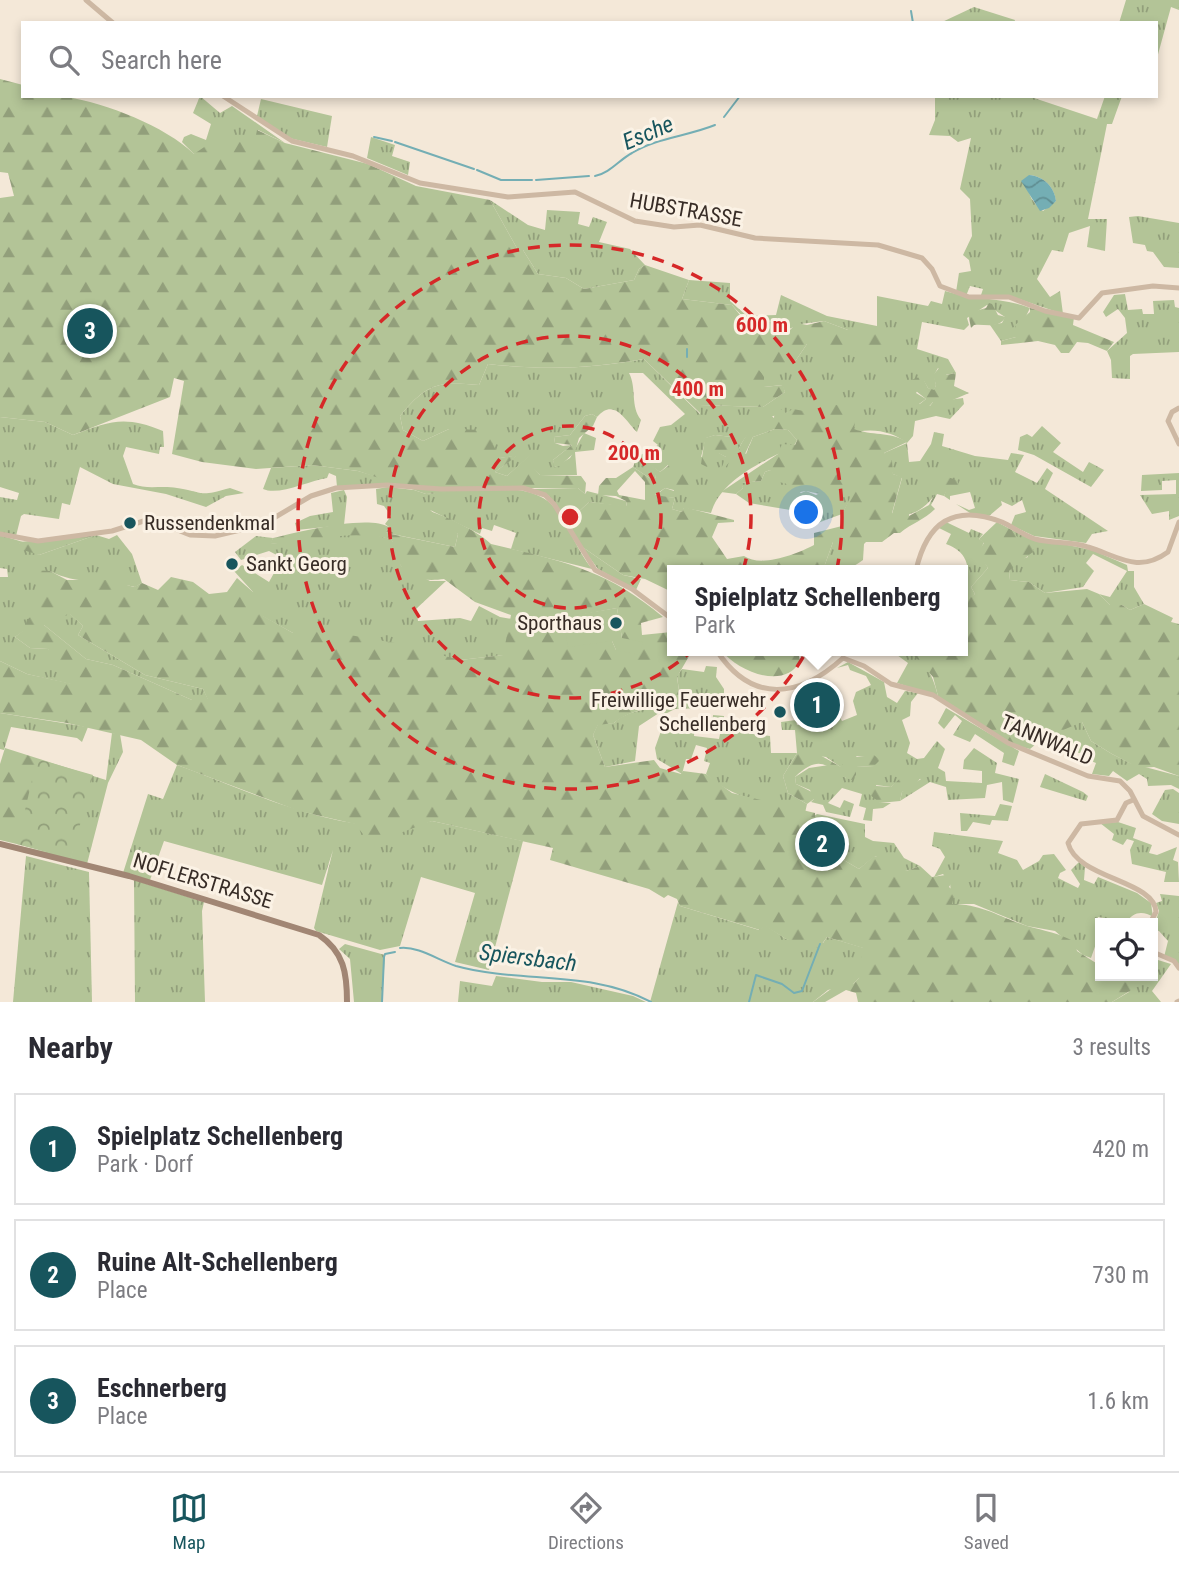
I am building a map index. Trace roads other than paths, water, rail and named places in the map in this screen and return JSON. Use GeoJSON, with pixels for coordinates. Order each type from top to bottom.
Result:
{"type":"FeatureCollection","features":[{"type":"Feature","properties":{"kind":"main road","name":"NOFLERSTRASSE"},"geometry":{"type":"LineString","coordinates":[[0,844],[130,876],[319,935],[341,957],[347,981],[347,1002]]}},
{"type":"Feature","properties":{"kind":"street"},"geometry":{"type":"LineString","coordinates":[[86,0],[111,21]]}},
{"type":"Feature","properties":{"kind":"street","name":"HUBSTRASSE"},"geometry":{"type":"LineString","coordinates":[[226,98],[292,141],[353,156],[429,185],[509,197],[575,192],[635,221],[674,227],[699,225],[755,239],[878,245],[908,252],[928,264],[935,281],[944,289],[969,297],[1009,298],[1064,315],[1082,317],[1102,293],[1156,286],[1179,289]]}},
{"type":"Feature","properties":{"kind":"street"},"geometry":{"type":"LineString","coordinates":[[1179,408],[1170,414],[1168,427],[1179,444]]}},
{"type":"Feature","properties":{"kind":"street"},"geometry":{"type":"LineString","coordinates":[[0,534],[38,541],[112,531],[150,519],[190,535],[215,536],[268,522],[320,492],[340,488],[372,486],[459,490],[506,487],[540,492],[556,507],[595,569],[632,589],[667,615]]}},
{"type":"Feature","properties":{"kind":"street"},"geometry":{"type":"LineString","coordinates":[[918,565],[932,531],[942,522],[955,517],[992,519],[1038,539],[1086,546],[1119,561],[1133,564],[1157,559],[1171,548],[1179,522]]}},
{"type":"Feature","properties":{"kind":"street"},"geometry":{"type":"LineString","coordinates":[[721,656],[738,676],[752,686],[766,690],[804,685],[843,658]]}},
{"type":"Feature","properties":{"kind":"street","name":"TANNWALD"},"geometry":{"type":"LineString","coordinates":[[843,658],[861,664],[891,684],[929,693],[1008,743],[1088,776],[1119,781],[1128,789],[1144,817],[1179,835]]}},
{"type":"Feature","properties":{"kind":"street"},"geometry":{"type":"LineString","coordinates":[[1133,800],[1127,802],[1117,820],[1085,822],[1068,839],[1069,849],[1096,871],[1117,880],[1155,904],[1156,912],[1153,918]]}},
{"type":"Feature","properties":{"kind":"street"},"geometry":{"type":"LineString","coordinates":[[1158,954],[1174,961],[1179,968]]}},
{"type":"Feature","properties":{"kind":"water"},"geometry":{"type":"Polygon","coordinates":[[[1029,175],[1050,186],[1056,201],[1049,208],[1040,211],[1021,181],[1029,175]]]}},
{"type":"Feature","properties":{"kind":"waterway","name":"Esche"},"geometry":{"type":"LineString","coordinates":[[911,11],[913,21]]}},
{"type":"Feature","properties":{"kind":"waterway","name":"Esche"},"geometry":{"type":"LineString","coordinates":[[724,117],[738,98]]}},
{"type":"Feature","properties":{"kind":"waterway","name":"Esche"},"geometry":{"type":"LineString","coordinates":[[595,176],[641,148],[715,125]]}},
{"type":"Feature","properties":{"kind":"waterway","name":"Esche"},"geometry":{"type":"LineString","coordinates":[[374,137],[392,141]]}},
{"type":"Feature","properties":{"kind":"waterway","name":"Esche"},"geometry":{"type":"LineString","coordinates":[[395,142],[474,169]]}},
{"type":"Feature","properties":{"kind":"waterway","name":"Esche"},"geometry":{"type":"LineString","coordinates":[[477,170],[501,180],[532,180]]}},
{"type":"Feature","properties":{"kind":"waterway","name":"Esche"},"geometry":{"type":"LineString","coordinates":[[536,180],[589,176]]}},
{"type":"Feature","properties":{"kind":"waterway"},"geometry":{"type":"LineString","coordinates":[[687,349],[687,357]]}},
{"type":"Feature","properties":{"kind":"waterway"},"geometry":{"type":"LineString","coordinates":[[749,1002],[756,975],[782,984],[794,993],[802,991],[820,944]]}},
{"type":"Feature","properties":{"kind":"waterway","name":"Spiersbach"},"geometry":{"type":"LineString","coordinates":[[400,948],[414,949],[456,966],[481,971],[604,985],[651,1002]]}},
{"type":"Feature","properties":{"kind":"waterway","name":"Spiersbach"},"geometry":{"type":"LineString","coordinates":[[382,1002],[384,957],[385,954],[395,952]]}},
{"type":"Feature","properties":{"kind":"place","name":"Eschnerberg"},"geometry":{"type":"Point","coordinates":[90,331]}},
{"type":"Feature","properties":{"kind":"place","name":"Russendenkmal"},"geometry":{"type":"Point","coordinates":[130,523]}},
{"type":"Feature","properties":{"kind":"place","name":"Sankt Georg"},"geometry":{"type":"Point","coordinates":[232,564]}},
{"type":"Feature","properties":{"kind":"place","name":"Sporthaus"},"geometry":{"type":"Point","coordinates":[616,623]}},
{"type":"Feature","properties":{"kind":"place","name":"Spielplatz Schellenberg"},"geometry":{"type":"Point","coordinates":[817,705]}},
{"type":"Feature","properties":{"kind":"place","name":"Freiwillige Feuerwehr Schellenberg"},"geometry":{"type":"Point","coordinates":[780,712]}},
{"type":"Feature","properties":{"kind":"place","name":"Ruine Alt-Schellenberg"},"geometry":{"type":"Point","coordinates":[822,844]}}]}
